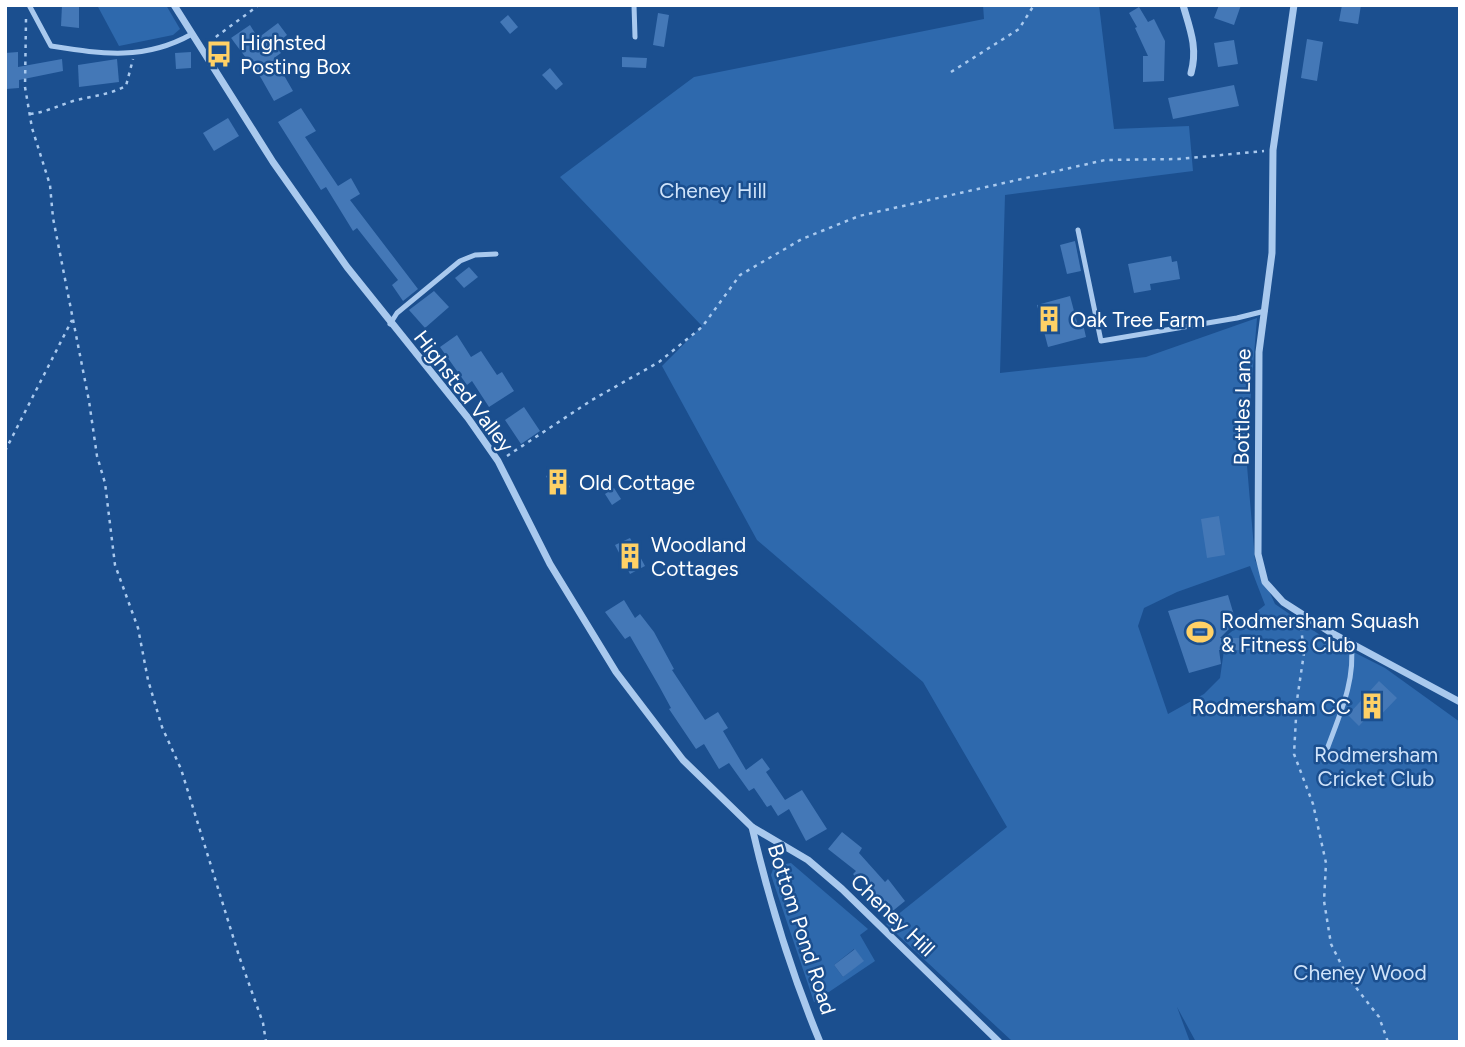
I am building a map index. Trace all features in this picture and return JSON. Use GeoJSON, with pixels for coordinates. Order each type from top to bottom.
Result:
{"type":"FeatureCollection","features":[{"type":"Feature","properties":{"kind":"street","name":"Highsted Valley"},"geometry":{"type":"LineString","coordinates":[[174,5],[273,162],[390,324],[468,418],[498,461],[550,564],[616,672],[682,760],[752,827]]}},
{"type":"Feature","properties":{"kind":"street"},"geometry":{"type":"LineString","coordinates":[[1184,5],[1195,45],[1191,73]]}},
{"type":"Feature","properties":{"kind":"street","name":"Bottles Lane"},"geometry":{"type":"LineString","coordinates":[[1294,5],[1273,150],[1272,253],[1259,352],[1258,554],[1265,582],[1283,603],[1460,702]]}},
{"type":"Feature","properties":{"kind":"street","name":"Bottom Pond Road"},"geometry":{"type":"LineString","coordinates":[[752,827],[769,899],[798,990],[820,1042]]}},
{"type":"Feature","properties":{"kind":"street","name":"Cheney Hill"},"geometry":{"type":"LineString","coordinates":[[752,827],[808,860],[842,889],[999,1042]]}},
{"type":"Feature","properties":{"kind":"lane"},"geometry":{"type":"LineString","coordinates":[[29,5],[51,46],[103,55],[135,53],[177,42],[192,34]]}},
{"type":"Feature","properties":{"kind":"lane"},"geometry":{"type":"LineString","coordinates":[[634,5],[635,37]]}},
{"type":"Feature","properties":{"kind":"lane"},"geometry":{"type":"LineString","coordinates":[[1077,230],[1101,341],[1265,311]]}},
{"type":"Feature","properties":{"kind":"lane"},"geometry":{"type":"LineString","coordinates":[[390,324],[397,313],[460,261],[475,255],[496,254]]}},
{"type":"Feature","properties":{"kind":"lane"},"geometry":{"type":"LineString","coordinates":[[1326,752],[1350,682],[1353,663],[1351,643]]}},
{"type":"Feature","properties":{"kind":"path"},"geometry":{"type":"LineString","coordinates":[[201,48],[259,5]]}},
{"type":"Feature","properties":{"kind":"path"},"geometry":{"type":"LineString","coordinates":[[951,72],[1019,29],[1034,5]]}},
{"type":"Feature","properties":{"kind":"path"},"geometry":{"type":"LineString","coordinates":[[26,17],[25,87],[50,185],[53,218],[100,470],[105,483],[115,565],[138,628],[148,680],[162,727],[181,769],[239,956],[263,1023],[266,1042]]}},
{"type":"Feature","properties":{"kind":"path"},"geometry":{"type":"LineString","coordinates":[[30,114],[108,94],[126,86],[135,53]]}},
{"type":"Feature","properties":{"kind":"path"},"geometry":{"type":"LineString","coordinates":[[498,461],[592,400],[659,362],[702,327],[740,275],[802,239],[859,216],[1105,160],[1179,159],[1273,150]]}},
{"type":"Feature","properties":{"kind":"path"},"geometry":{"type":"LineString","coordinates":[[5,451],[73,320]]}},
{"type":"Feature","properties":{"kind":"path"},"geometry":{"type":"LineString","coordinates":[[1300,613],[1304,653],[1297,700],[1294,754],[1313,804],[1326,863],[1324,901],[1331,944],[1347,976],[1379,1017],[1388,1042]]}},
{"type":"Feature","properties":{"kind":"green space"},"geometry":{"type":"Polygon","coordinates":[[[97,5],[166,5],[180,29],[173,35],[119,46],[97,5]]]}},
{"type":"Feature","properties":{"kind":"green space"},"geometry":{"type":"Polygon","coordinates":[[[983,5],[1099,5],[1114,129],[1189,126],[1193,171],[1005,195],[1000,373],[1146,357],[1257,318],[1246,454],[1255,560],[1275,604],[1320,635],[1385,668],[1460,722],[1460,1042],[1196,1042],[1177,1007],[1190,1042],[1013,1042],[886,924],[1007,827],[923,682],[757,540],[662,366],[702,326],[560,177],[694,77],[984,19],[983,5]],[[1250,566],[1177,592],[1144,608],[1138,626],[1168,714],[1204,694],[1220,678],[1226,636],[1265,605],[1250,566]]]}},
{"type":"Feature","properties":{"kind":"green space"},"geometry":{"type":"Polygon","coordinates":[[[791,863],[868,929],[860,935],[875,961],[814,1002],[771,875],[774,866],[791,863]],[[854,949],[834,965],[843,977],[863,960],[854,949]]]}},
{"type":"Feature","properties":{"kind":"building"},"geometry":{"type":"Polygon","coordinates":[[[62,5],[79,5],[79,28],[61,26],[62,5]]]}},
{"type":"Feature","properties":{"kind":"building"},"geometry":{"type":"Polygon","coordinates":[[[1219,5],[1241,5],[1234,25],[1214,18],[1219,5]]]}},
{"type":"Feature","properties":{"kind":"building"},"geometry":{"type":"Polygon","coordinates":[[[1342,5],[1361,5],[1358,24],[1339,21],[1342,5]]]}},
{"type":"Feature","properties":{"kind":"building"},"geometry":{"type":"Polygon","coordinates":[[[1139,7],[1148,22],[1154,19],[1165,41],[1164,81],[1143,82],[1143,56],[1148,56],[1129,13],[1139,7]]]}},
{"type":"Feature","properties":{"kind":"building"},"geometry":{"type":"Polygon","coordinates":[[[658,13],[669,15],[664,47],[653,45],[658,13]]]}},
{"type":"Feature","properties":{"kind":"building"},"geometry":{"type":"Polygon","coordinates":[[[508,15],[518,27],[510,34],[500,22],[508,15]]]}},
{"type":"Feature","properties":{"kind":"building"},"geometry":{"type":"Polygon","coordinates":[[[278,23],[287,35],[275,45],[281,53],[274,58],[293,91],[274,101],[261,78],[231,38],[250,25],[258,38],[278,23]]]}},
{"type":"Feature","properties":{"kind":"building"},"geometry":{"type":"Polygon","coordinates":[[[1307,39],[1323,42],[1317,81],[1301,78],[1307,39]]]}},
{"type":"Feature","properties":{"kind":"building"},"geometry":{"type":"Polygon","coordinates":[[[1234,40],[1238,64],[1218,67],[1214,43],[1234,40]]]}},
{"type":"Feature","properties":{"kind":"building"},"geometry":{"type":"Polygon","coordinates":[[[18,52],[18,67],[62,59],[63,71],[19,80],[19,88],[6,89],[5,53],[18,52]]]}},
{"type":"Feature","properties":{"kind":"building"},"geometry":{"type":"Polygon","coordinates":[[[191,52],[191,68],[176,69],[175,53],[191,52]]]}},
{"type":"Feature","properties":{"kind":"building"},"geometry":{"type":"Polygon","coordinates":[[[622,57],[647,58],[646,68],[622,67],[622,57]]]}},
{"type":"Feature","properties":{"kind":"building"},"geometry":{"type":"Polygon","coordinates":[[[117,59],[119,82],[79,87],[78,65],[117,59]]]}},
{"type":"Feature","properties":{"kind":"building"},"geometry":{"type":"Polygon","coordinates":[[[550,68],[563,84],[556,90],[542,75],[550,68]]]}},
{"type":"Feature","properties":{"kind":"building"},"geometry":{"type":"Polygon","coordinates":[[[1234,85],[1239,106],[1173,119],[1168,98],[1234,85]]]}},
{"type":"Feature","properties":{"kind":"building"},"geometry":{"type":"Polygon","coordinates":[[[301,108],[316,131],[305,137],[338,186],[351,178],[360,194],[350,200],[418,289],[403,301],[392,285],[398,280],[357,228],[353,231],[326,187],[321,190],[278,122],[301,108]]]}},
{"type":"Feature","properties":{"kind":"building"},"geometry":{"type":"Polygon","coordinates":[[[228,118],[239,136],[214,151],[203,133],[228,118]]]}},
{"type":"Feature","properties":{"kind":"building"},"geometry":{"type":"Polygon","coordinates":[[[1075,241],[1081,271],[1067,274],[1060,245],[1075,241]]]}},
{"type":"Feature","properties":{"kind":"building"},"geometry":{"type":"Polygon","coordinates":[[[1171,256],[1172,262],[1177,261],[1180,279],[1150,284],[1151,290],[1134,293],[1128,264],[1171,256]]]}},
{"type":"Feature","properties":{"kind":"building"},"geometry":{"type":"Polygon","coordinates":[[[469,267],[478,277],[464,288],[455,278],[469,267]]]}},
{"type":"Feature","properties":{"kind":"building"},"geometry":{"type":"Polygon","coordinates":[[[434,291],[449,307],[425,328],[409,310],[434,291]]]}},
{"type":"Feature","properties":{"kind":"building","name":"Oak Tree Farm"},"geometry":{"type":"Polygon","coordinates":[[[1070,296],[1078,326],[1083,324],[1086,337],[1048,347],[1037,305],[1070,296]]]}},
{"type":"Feature","properties":{"kind":"building"},"geometry":{"type":"Polygon","coordinates":[[[457,335],[471,357],[481,351],[497,375],[502,372],[514,391],[489,407],[472,381],[467,385],[440,347],[457,335]]]}},
{"type":"Feature","properties":{"kind":"building"},"geometry":{"type":"Polygon","coordinates":[[[524,407],[540,431],[521,444],[505,420],[524,407]]]}},
{"type":"Feature","properties":{"kind":"building","name":"Old Cottage"},"geometry":{"type":"Polygon","coordinates":[[[561,469],[570,487],[555,495],[546,476],[561,469]]]}},
{"type":"Feature","properties":{"kind":"building"},"geometry":{"type":"Polygon","coordinates":[[[614,488],[621,499],[612,505],[605,494],[614,488]]]}},
{"type":"Feature","properties":{"kind":"building"},"geometry":{"type":"Polygon","coordinates":[[[1219,516],[1225,555],[1207,558],[1201,519],[1219,516]]]}},
{"type":"Feature","properties":{"kind":"building","name":"Woodland Cottages"},"geometry":{"type":"Polygon","coordinates":[[[630,538],[645,566],[630,574],[615,545],[630,538]]]}},
{"type":"Feature","properties":{"kind":"building","name":"Rodmersham Squash & Fitness Club"},"geometry":{"type":"Polygon","coordinates":[[[1228,595],[1236,622],[1220,638],[1261,638],[1261,650],[1219,650],[1221,664],[1189,673],[1168,611],[1228,595]]]}},
{"type":"Feature","properties":{"kind":"building"},"geometry":{"type":"Polygon","coordinates":[[[624,600],[635,618],[640,614],[654,632],[674,669],[672,670],[705,720],[718,712],[728,728],[723,731],[746,770],[762,758],[770,769],[766,772],[785,800],[802,790],[827,829],[806,841],[789,809],[778,816],[771,805],[767,807],[754,788],[749,791],[729,763],[719,769],[704,744],[696,749],[669,709],[671,708],[630,636],[625,639],[605,612],[624,600]]]}},
{"type":"Feature","properties":{"kind":"building","name":"Rodmersham CC"},"geometry":{"type":"Polygon","coordinates":[[[1379,681],[1397,698],[1375,721],[1369,715],[1359,726],[1348,715],[1379,681]]]}},
{"type":"Feature","properties":{"kind":"building"},"geometry":{"type":"Polygon","coordinates":[[[842,832],[862,848],[859,853],[885,882],[888,879],[905,901],[889,914],[861,879],[859,881],[853,874],[856,871],[828,849],[842,832]]]}},
{"type":"Feature","properties":{"kind":"building"},"geometry":{"type":"Polygon","coordinates":[[[855,949],[864,961],[843,977],[834,965],[855,949]]]}},
{"type":"Feature","properties":{"kind":"place","name":"Highsted Posting Box"},"geometry":{"type":"Point","coordinates":[219,54]}},
{"type":"Feature","properties":{"kind":"place","name":"Oak Tree Farm"},"geometry":{"type":"Point","coordinates":[1049,319]}},
{"type":"Feature","properties":{"kind":"place","name":"Old Cottage"},"geometry":{"type":"Point","coordinates":[558,482]}},
{"type":"Feature","properties":{"kind":"place","name":"Woodland Cottages"},"geometry":{"type":"Point","coordinates":[630,556]}},
{"type":"Feature","properties":{"kind":"place","name":"Rodmersham Squash & Fitness Club"},"geometry":{"type":"Point","coordinates":[1200,632]}},
{"type":"Feature","properties":{"kind":"place","name":"Rodmersham CC"},"geometry":{"type":"Point","coordinates":[1372,706]}},
{"type":"Feature","properties":{"kind":"park label","name":"Rodmersham Cricket Club"},"geometry":{"type":"Point","coordinates":[1376,766]}},
{"type":"Feature","properties":{"kind":"park label","name":"Cheney Wood"},"geometry":{"type":"Point","coordinates":[1360,972]}}]}
